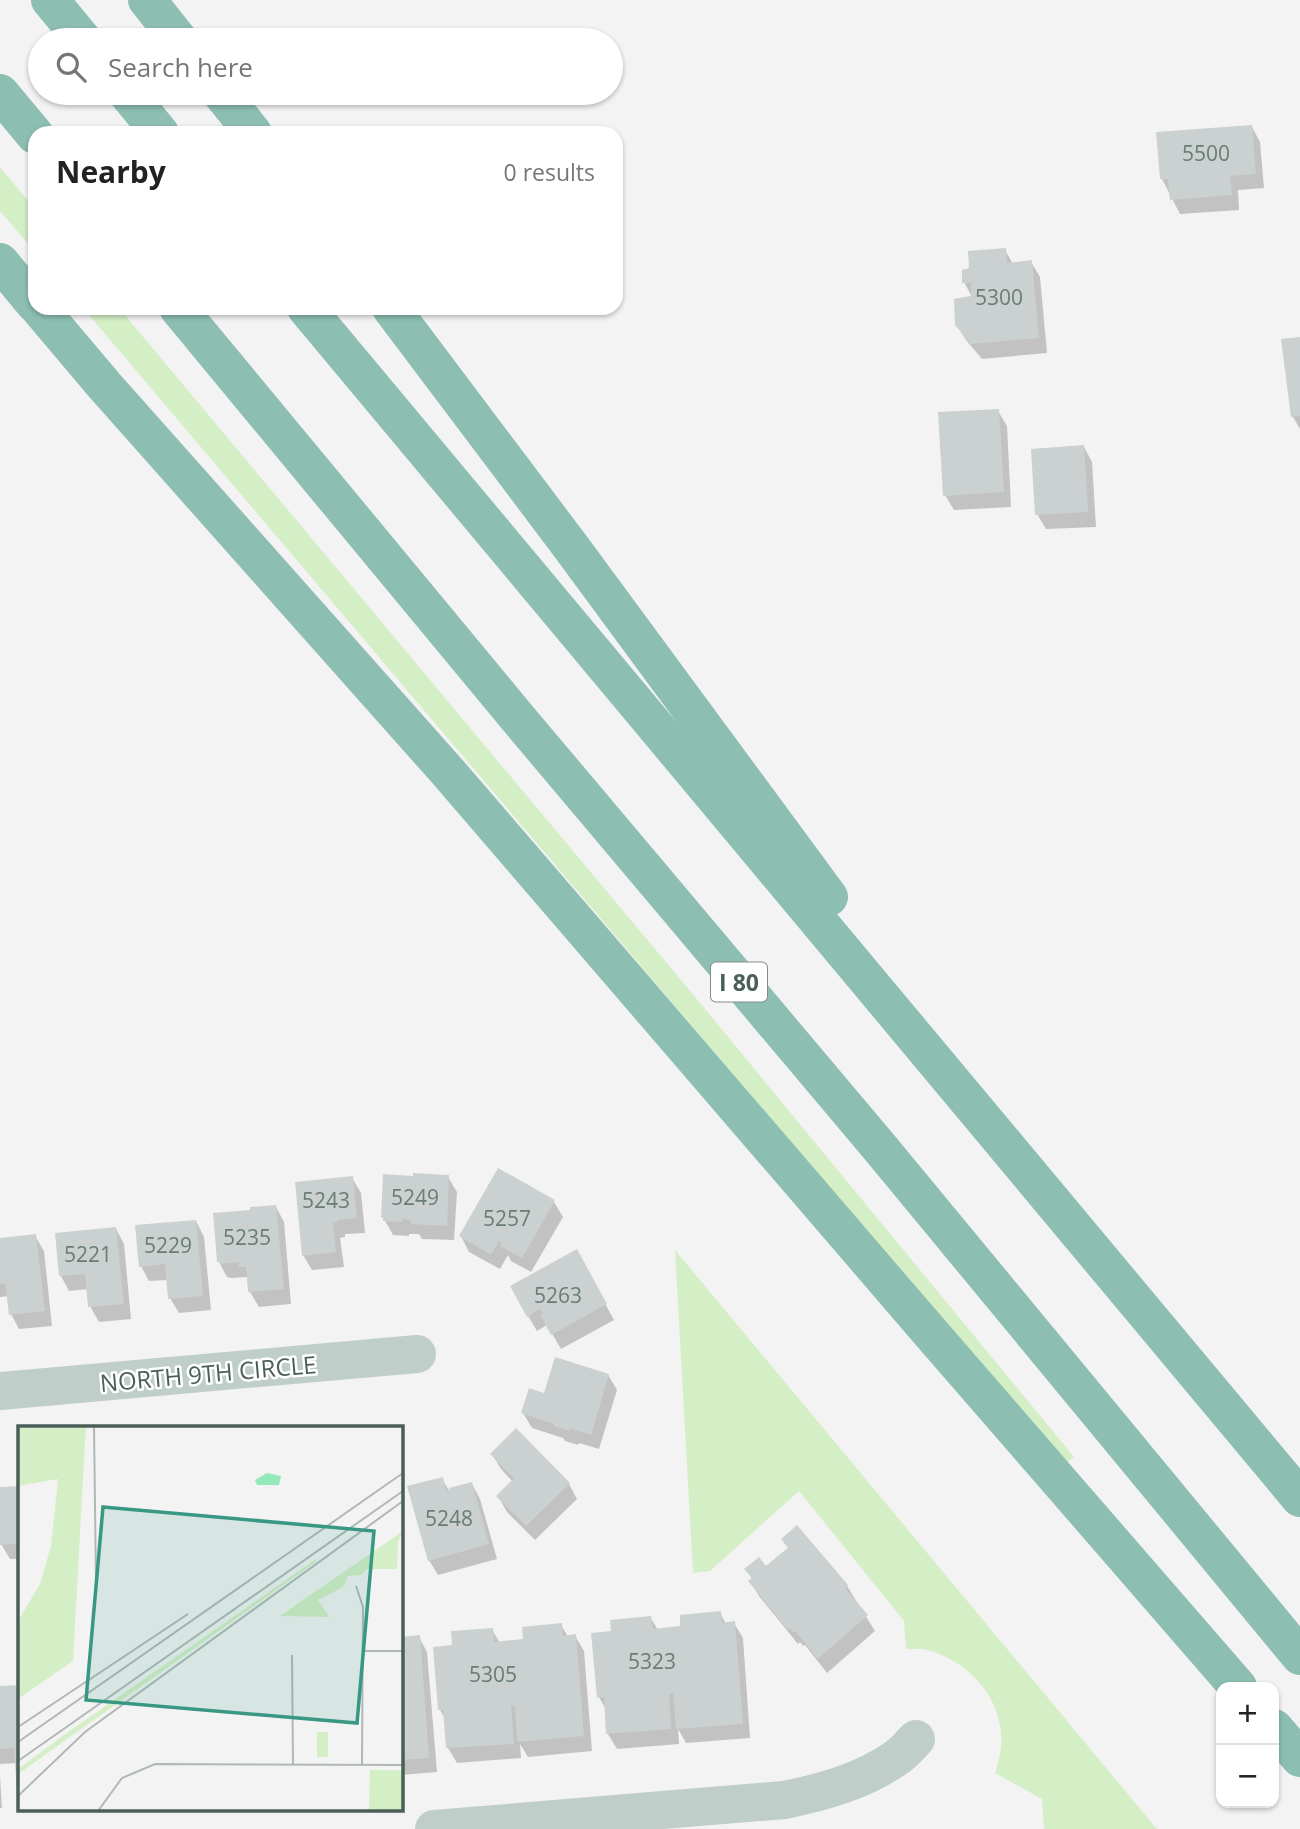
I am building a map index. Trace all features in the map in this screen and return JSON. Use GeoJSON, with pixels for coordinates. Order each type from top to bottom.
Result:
{"type":"FeatureCollection","features":[{"type":"Feature","properties":{"kind":"highway"},"geometry":{"type":"LineString","coordinates":[[50,0],[73,28]]}},
{"type":"Feature","properties":{"kind":"highway"},"geometry":{"type":"LineString","coordinates":[[147,0],[169,28]]}},
{"type":"Feature","properties":{"kind":"highway"},"geometry":{"type":"LineString","coordinates":[[0,93],[28,127]]}},
{"type":"Feature","properties":{"kind":"highway"},"geometry":{"type":"LineString","coordinates":[[137,105],[154,126]]}},
{"type":"Feature","properties":{"kind":"highway"},"geometry":{"type":"LineString","coordinates":[[231,105],[247,126]]}},
{"type":"Feature","properties":{"kind":"highway"},"geometry":{"type":"LineString","coordinates":[[0,262],[28,296]]}},
{"type":"Feature","properties":{"kind":"highway"},"geometry":{"type":"LineString","coordinates":[[45,315],[447,771],[919,1321],[1234,1682]]}},
{"type":"Feature","properties":{"kind":"highway","name":"I 80"},"geometry":{"type":"LineString","coordinates":[[184,315],[516,716],[890,1160],[1300,1656]]}},
{"type":"Feature","properties":{"kind":"highway"},"geometry":{"type":"LineString","coordinates":[[312,315],[1300,1498]]}},
{"type":"Feature","properties":{"kind":"highway"},"geometry":{"type":"LineString","coordinates":[[396,315],[579,558],[1062,1214]]}},
{"type":"Feature","properties":{"kind":"highway"},"geometry":{"type":"LineString","coordinates":[[1279,1734],[1300,1758]]}},
{"type":"Feature","properties":{"kind":"street","name":"NORTH 9TH CIRCLE"},"geometry":{"type":"LineString","coordinates":[[0,1391],[417,1354]]}},
{"type":"Feature","properties":{"kind":"street"},"geometry":{"type":"LineString","coordinates":[[434,1829],[486,1827],[785,1800],[826,1791],[868,1774],[898,1757],[916,1739]]}},
{"type":"Feature","properties":{"kind":"green space"},"geometry":{"type":"Polygon","coordinates":[[[0,167],[28,201],[28,244],[0,211],[0,167]]]}},
{"type":"Feature","properties":{"kind":"green space"},"geometry":{"type":"Polygon","coordinates":[[[89,315],[125,315],[696,998],[1074,1457],[1064,1465],[89,315]]]}},
{"type":"Feature","properties":{"kind":"green space"},"geometry":{"type":"Polygon","coordinates":[[[675,1250],[1157,1829],[1044,1829],[1042,1799],[995,1773],[1001,1750],[1001,1729],[991,1699],[982,1685],[957,1663],[943,1655],[925,1649],[906,1649],[904,1621],[799,1491],[710,1571],[693,1573],[675,1250]]]}},
{"type":"Feature","properties":{"kind":"building"},"geometry":{"type":"Polygon","coordinates":[[[1252,125],[1256,174],[1230,176],[1232,195],[1170,200],[1168,179],[1160,179],[1156,132],[1252,125]]]}},
{"type":"Feature","properties":{"kind":"building"},"geometry":{"type":"Polygon","coordinates":[[[1006,248],[1007,263],[1032,260],[1039,338],[971,344],[955,325],[954,299],[971,296],[971,283],[962,283],[962,270],[969,268],[968,251],[1006,248]]]}},
{"type":"Feature","properties":{"kind":"building"},"geometry":{"type":"Polygon","coordinates":[[[1300,337],[1300,416],[1291,417],[1281,339],[1300,337]]]}},
{"type":"Feature","properties":{"kind":"building"},"geometry":{"type":"Polygon","coordinates":[[[999,409],[1004,492],[943,496],[938,412],[999,409]]]}},
{"type":"Feature","properties":{"kind":"building"},"geometry":{"type":"Polygon","coordinates":[[[1084,445],[1088,512],[1035,515],[1031,449],[1084,445]]]}},
{"type":"Feature","properties":{"kind":"building"},"geometry":{"type":"Polygon","coordinates":[[[498,1168],[555,1200],[522,1258],[500,1246],[502,1243],[499,1241],[491,1255],[459,1236],[498,1168]]]}},
{"type":"Feature","properties":{"kind":"building"},"geometry":{"type":"Polygon","coordinates":[[[413,1173],[449,1175],[447,1226],[411,1224],[411,1220],[402,1219],[402,1222],[383,1221],[383,1174],[413,1176],[413,1173]]]}},
{"type":"Feature","properties":{"kind":"building"},"geometry":{"type":"Polygon","coordinates":[[[353,1176],[357,1218],[337,1220],[337,1223],[333,1223],[336,1252],[302,1256],[295,1182],[353,1176]]]}},
{"type":"Feature","properties":{"kind":"building"},"geometry":{"type":"Polygon","coordinates":[[[276,1205],[284,1289],[248,1292],[246,1267],[239,1267],[239,1262],[217,1262],[213,1213],[276,1205]]]}},
{"type":"Feature","properties":{"kind":"building"},"geometry":{"type":"Polygon","coordinates":[[[196,1220],[203,1296],[168,1299],[165,1264],[139,1267],[135,1225],[196,1220]]]}},
{"type":"Feature","properties":{"kind":"building"},"geometry":{"type":"Polygon","coordinates":[[[116,1227],[124,1304],[88,1307],[85,1274],[59,1276],[55,1233],[116,1227]]]}},
{"type":"Feature","properties":{"kind":"building"},"geometry":{"type":"Polygon","coordinates":[[[36,1234],[45,1311],[9,1315],[5,1283],[0,1284],[0,1238],[36,1234]]]}},
{"type":"Feature","properties":{"kind":"building"},"geometry":{"type":"Polygon","coordinates":[[[577,1249],[607,1304],[551,1335],[540,1315],[543,1314],[540,1309],[527,1317],[510,1286],[577,1249]]]}},
{"type":"Feature","properties":{"kind":"building"},"geometry":{"type":"Polygon","coordinates":[[[555,1357],[609,1374],[591,1435],[554,1426],[521,1413],[529,1388],[544,1393],[555,1357]]]}},
{"type":"Feature","properties":{"kind":"building"},"geometry":{"type":"Polygon","coordinates":[[[516,1428],[570,1483],[526,1526],[496,1496],[514,1478],[490,1454],[516,1428]]]}},
{"type":"Feature","properties":{"kind":"building"},"geometry":{"type":"Polygon","coordinates":[[[443,1477],[446,1491],[472,1482],[489,1544],[428,1561],[407,1486],[443,1477]]]}},
{"type":"Feature","properties":{"kind":"building"},"geometry":{"type":"Polygon","coordinates":[[[18,1486],[18,1543],[0,1545],[0,1487],[18,1486]]]}},
{"type":"Feature","properties":{"kind":"building"},"geometry":{"type":"Polygon","coordinates":[[[797,1525],[848,1585],[845,1588],[868,1615],[818,1659],[795,1631],[790,1628],[788,1630],[748,1581],[752,1578],[744,1569],[759,1557],[766,1566],[788,1548],[781,1539],[797,1525]]]}},
{"type":"Feature","properties":{"kind":"building"},"geometry":{"type":"Polygon","coordinates":[[[721,1611],[722,1623],[735,1621],[743,1724],[676,1729],[673,1693],[669,1694],[671,1729],[606,1734],[604,1697],[597,1698],[591,1633],[611,1631],[610,1620],[651,1616],[653,1629],[680,1626],[680,1615],[721,1611]]]}},
{"type":"Feature","properties":{"kind":"building"},"geometry":{"type":"Polygon","coordinates":[[[562,1623],[563,1636],[576,1634],[584,1736],[517,1742],[515,1706],[511,1706],[514,1744],[446,1748],[443,1710],[438,1710],[433,1647],[452,1645],[451,1631],[493,1628],[494,1642],[523,1639],[522,1627],[562,1623]]]}},
{"type":"Feature","properties":{"kind":"building"},"geometry":{"type":"Polygon","coordinates":[[[420,1635],[429,1758],[402,1760],[402,1637],[420,1635]]]}},
{"type":"Feature","properties":{"kind":"building"},"geometry":{"type":"Polygon","coordinates":[[[18,1685],[18,1794],[14,1748],[0,1749],[0,1686],[18,1685]]]}}]}
